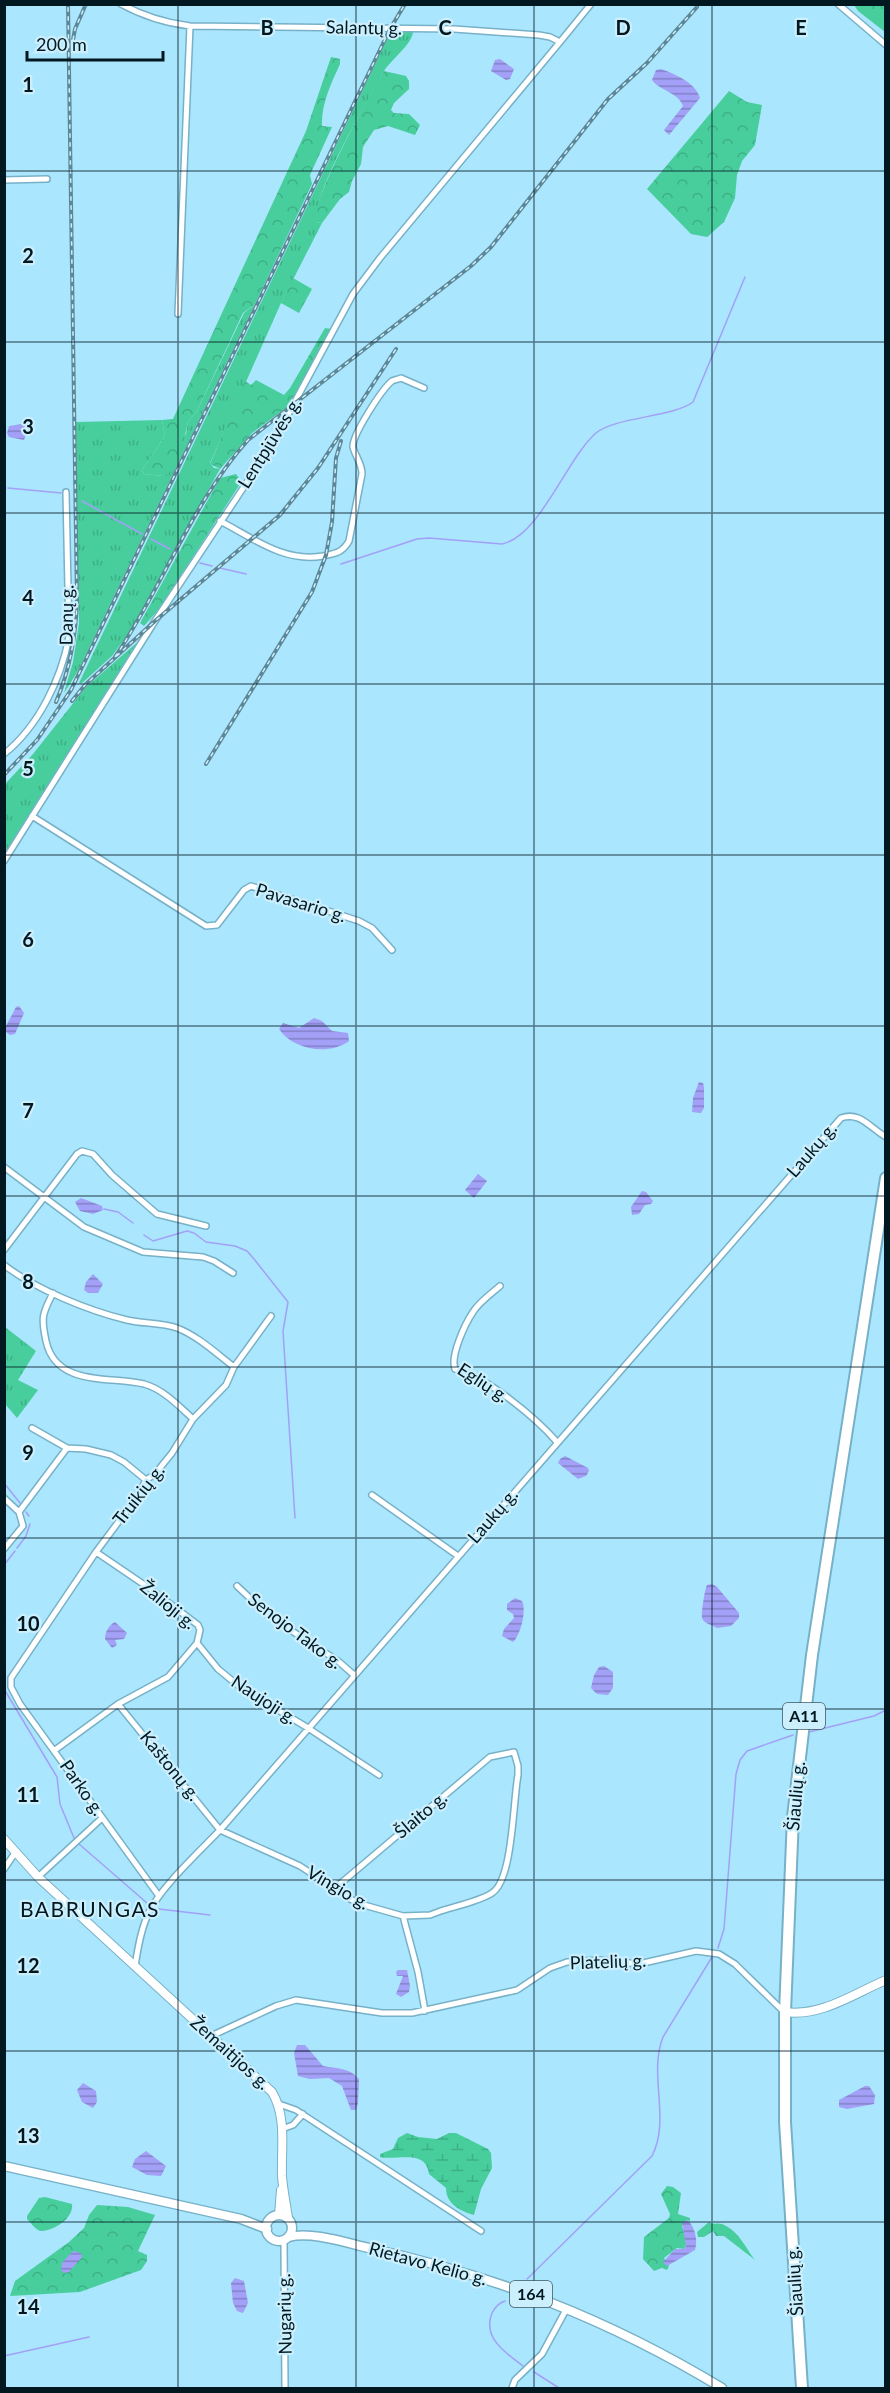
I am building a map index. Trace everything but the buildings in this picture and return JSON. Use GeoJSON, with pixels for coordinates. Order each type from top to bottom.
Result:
{"type":"FeatureCollection","features":[{"type":"Feature","properties":{"kind":"highway","name":"A11"},"geometry":{"type":"LineString","coordinates":[[883,1208],[885,1178]]}},
{"type":"Feature","properties":{"kind":"highway","name":"Šiaulių g."},"geometry":{"type":"LineString","coordinates":[[802,2388],[788,2189],[785,2012],[790,1874],[803,1723],[883,1208]]}},
{"type":"Feature","properties":{"kind":"main road","name":"Žemaitijos g."},"geometry":{"type":"LineString","coordinates":[[4,1839],[38,1877],[266,2084],[279,2104]]}},
{"type":"Feature","properties":{"kind":"main road"},"geometry":{"type":"LineString","coordinates":[[785,2012],[801,2013],[832,2006],[885,1980]]}},
{"type":"Feature","properties":{"kind":"main road"},"geometry":{"type":"LineString","coordinates":[[268,2225],[271,2237],[286,2238],[279,2104]]}},
{"type":"Feature","properties":{"kind":"main road"},"geometry":{"type":"LineString","coordinates":[[4,2166],[268,2225],[286,2220]]}},
{"type":"Feature","properties":{"kind":"main road","name":"Rietavo Kelio g."},"geometry":{"type":"LineString","coordinates":[[286,2220],[325,2238]]}},
{"type":"Feature","properties":{"kind":"main road","name":"Rietavo Kelio g."},"geometry":{"type":"LineString","coordinates":[[286,2238],[296,2235],[325,2238],[458,2270],[567,2308],[657,2350],[723,2388]]}},
{"type":"Feature","properties":{"kind":"street","name":"Salantų g."},"geometry":{"type":"LineString","coordinates":[[121,4],[136,12],[170,23],[190,26],[454,29],[539,35],[560,42]]}},
{"type":"Feature","properties":{"kind":"street"},"geometry":{"type":"LineString","coordinates":[[560,42],[591,4]]}},
{"type":"Feature","properties":{"kind":"street"},"geometry":{"type":"LineString","coordinates":[[838,4],[885,45]]}},
{"type":"Feature","properties":{"kind":"street"},"geometry":{"type":"LineString","coordinates":[[178,314],[190,26]]}},
{"type":"Feature","properties":{"kind":"street","name":"Lentpjūvės g."},"geometry":{"type":"LineString","coordinates":[[4,861],[220,521],[271,446],[353,294],[560,42]]}},
{"type":"Feature","properties":{"kind":"street"},"geometry":{"type":"LineString","coordinates":[[4,180],[47,179]]}},
{"type":"Feature","properties":{"kind":"street"},"geometry":{"type":"LineString","coordinates":[[220,521],[284,554],[310,558],[338,553],[349,541],[362,474],[362,467],[353,445],[355,435],[382,393],[393,381],[401,378],[424,388]]}},
{"type":"Feature","properties":{"kind":"street","name":"Danų g."},"geometry":{"type":"LineString","coordinates":[[4,754],[29,728],[50,694],[65,659],[69,637],[66,492]]}},
{"type":"Feature","properties":{"kind":"street","name":"Pavasario g."},"geometry":{"type":"LineString","coordinates":[[32,816],[206,926],[217,925],[244,891],[251,886],[358,921],[372,928],[392,950]]}},
{"type":"Feature","properties":{"kind":"street","name":"Laukų g."},"geometry":{"type":"LineString","coordinates":[[135,1966],[142,1928],[159,1896],[220,1830],[841,1118],[848,1116],[863,1119],[885,1137]]}},
{"type":"Feature","properties":{"kind":"street"},"geometry":{"type":"LineString","coordinates":[[4,1250],[77,1154],[87,1151],[157,1214],[206,1226]]}},
{"type":"Feature","properties":{"kind":"street"},"geometry":{"type":"LineString","coordinates":[[4,1167],[84,1227],[129,1247],[156,1254],[203,1257],[233,1273]]}},
{"type":"Feature","properties":{"kind":"street"},"geometry":{"type":"LineString","coordinates":[[4,1265],[22,1279],[53,1293],[128,1320],[167,1324],[180,1329],[234,1367]]}},
{"type":"Feature","properties":{"kind":"street","name":"Eglių g."},"geometry":{"type":"LineString","coordinates":[[500,1286],[473,1310],[454,1354],[453,1362],[456,1369],[479,1378],[524,1411],[546,1429],[557,1442]]}},
{"type":"Feature","properties":{"kind":"street"},"geometry":{"type":"LineString","coordinates":[[53,1293],[42,1315],[42,1323],[48,1351],[60,1366],[76,1375],[144,1384],[156,1389],[193,1419]]}},
{"type":"Feature","properties":{"kind":"street","name":"Truikių g."},"geometry":{"type":"LineString","coordinates":[[11,1678],[96,1552],[137,1497],[146,1480],[155,1474],[172,1453],[193,1419],[226,1385],[234,1367],[271,1316]]}},
{"type":"Feature","properties":{"kind":"street"},"geometry":{"type":"LineString","coordinates":[[32,1428],[68,1448],[86,1449],[111,1455],[124,1462],[146,1480]]}},
{"type":"Feature","properties":{"kind":"street"},"geometry":{"type":"LineString","coordinates":[[18,1512],[68,1448]]}},
{"type":"Feature","properties":{"kind":"street"},"geometry":{"type":"LineString","coordinates":[[372,1495],[458,1556]]}},
{"type":"Feature","properties":{"kind":"street"},"geometry":{"type":"LineString","coordinates":[[4,1498],[18,1512],[22,1526],[4,1549]]}},
{"type":"Feature","properties":{"kind":"street","name":"Žalioji g."},"geometry":{"type":"LineString","coordinates":[[55,1750],[118,1704],[168,1677],[197,1643],[200,1630],[198,1625],[149,1588],[96,1552]]}},
{"type":"Feature","properties":{"kind":"street","name":"Senojo Tako g."},"geometry":{"type":"LineString","coordinates":[[237,1586],[269,1616],[338,1661],[354,1675]]}},
{"type":"Feature","properties":{"kind":"street","name":"Naujoji g."},"geometry":{"type":"LineString","coordinates":[[197,1643],[218,1669],[240,1687],[379,1775]]}},
{"type":"Feature","properties":{"kind":"street","name":"Parko g."},"geometry":{"type":"LineString","coordinates":[[11,1678],[11,1687],[20,1704],[159,1896]]}},
{"type":"Feature","properties":{"kind":"street","name":"Kaštonų g."},"geometry":{"type":"LineString","coordinates":[[118,1704],[220,1830]]}},
{"type":"Feature","properties":{"kind":"street","name":"Vingio g."},"geometry":{"type":"LineString","coordinates":[[220,1830],[300,1866],[334,1889],[364,1905],[403,1916],[438,1912],[492,1893],[504,1876],[518,1775],[514,1752]]}},
{"type":"Feature","properties":{"kind":"street","name":"Šlaito g."},"geometry":{"type":"LineString","coordinates":[[334,1889],[490,1757],[514,1752]]}},
{"type":"Feature","properties":{"kind":"street"},"geometry":{"type":"LineString","coordinates":[[38,1877],[102,1818]]}},
{"type":"Feature","properties":{"kind":"street"},"geometry":{"type":"LineString","coordinates":[[4,1869],[15,1853]]}},
{"type":"Feature","properties":{"kind":"street"},"geometry":{"type":"LineString","coordinates":[[403,1916],[418,1972],[425,2011]]}},
{"type":"Feature","properties":{"kind":"street","name":"Platelių g."},"geometry":{"type":"LineString","coordinates":[[211,2036],[276,2006],[296,2000],[382,2013],[400,2014],[425,2011],[517,1990],[550,1968],[567,1962],[600,1960],[639,1964],[688,1952],[703,1951],[719,1954],[735,1964],[785,2012]]}},
{"type":"Feature","properties":{"kind":"street","name":"Žemaitijos g."},"geometry":{"type":"LineString","coordinates":[[279,2104],[303,2114],[481,2231]]}},
{"type":"Feature","properties":{"kind":"street"},"geometry":{"type":"LineString","coordinates":[[282,2129],[293,2125],[303,2114]]}},
{"type":"Feature","properties":{"kind":"street","name":"Nugarių g."},"geometry":{"type":"LineString","coordinates":[[285,2388],[286,2238]]}},
{"type":"Feature","properties":{"kind":"street"},"geometry":{"type":"LineString","coordinates":[[512,2388],[515,2379],[542,2354],[567,2308]]}},
{"type":"Feature","properties":{"kind":"green space"},"geometry":{"type":"Polygon","coordinates":[[[854,5],[885,5],[885,32],[858,11],[854,5]]]}},
{"type":"Feature","properties":{"kind":"green space"},"geometry":{"type":"Polygon","coordinates":[[[391,31],[413,32],[412,37],[384,71],[332,168],[318,207],[316,222],[322,223],[281,303],[210,463],[214,468],[220,469],[129,633],[112,656],[81,684],[79,683],[391,31]]]}},
{"type":"Feature","properties":{"kind":"green space"},"geometry":{"type":"Polygon","coordinates":[[[331,57],[340,59],[340,64],[325,102],[322,126],[332,127],[310,175],[312,184],[255,304],[243,313],[197,411],[188,422],[183,444],[169,473],[163,476],[144,474],[142,470],[165,436],[162,420],[173,419],[306,131],[331,57]]]}},
{"type":"Feature","properties":{"kind":"green space"},"geometry":{"type":"Polygon","coordinates":[[[384,71],[406,76],[409,81],[409,89],[394,103],[391,110],[394,113],[409,114],[420,125],[415,135],[388,126],[374,130],[363,147],[361,164],[349,192],[340,199],[322,223],[316,222],[316,211],[331,172],[384,71]]]}},
{"type":"Feature","properties":{"kind":"green space"},"geometry":{"type":"Polygon","coordinates":[[[729,91],[747,102],[762,105],[755,145],[742,161],[737,175],[735,198],[724,222],[707,237],[691,234],[647,189],[729,91]]]}},
{"type":"Feature","properties":{"kind":"green space"},"geometry":{"type":"Polygon","coordinates":[[[293,278],[312,289],[299,313],[281,303],[293,278]]]}},
{"type":"Feature","properties":{"kind":"green space"},"geometry":{"type":"Polygon","coordinates":[[[255,304],[78,671],[64,693],[73,662],[79,623],[76,422],[162,420],[165,436],[142,470],[144,474],[163,476],[186,434],[188,422],[197,411],[244,313],[255,304]]]}},
{"type":"Feature","properties":{"kind":"green space"},"geometry":{"type":"Polygon","coordinates":[[[325,328],[332,329],[290,405],[252,433],[220,469],[210,464],[245,381],[251,385],[256,380],[284,395],[325,328]]]}},
{"type":"Feature","properties":{"kind":"green space"},"geometry":{"type":"Polygon","coordinates":[[[236,474],[240,484],[160,608],[144,626],[140,623],[220,478],[236,474]]]}},
{"type":"Feature","properties":{"kind":"green space"},"geometry":{"type":"Polygon","coordinates":[[[141,639],[5,856],[5,784],[33,754],[86,687],[141,639]]]}},
{"type":"Feature","properties":{"kind":"green space"},"geometry":{"type":"Polygon","coordinates":[[[5,1327],[36,1351],[18,1380],[38,1390],[17,1418],[5,1404],[5,1327]]]}},
{"type":"Feature","properties":{"kind":"green space"},"geometry":{"type":"Polygon","coordinates":[[[407,2133],[437,2139],[449,2133],[456,2133],[488,2149],[491,2153],[492,2168],[481,2189],[474,2215],[451,2203],[446,2188],[429,2174],[427,2166],[422,2161],[409,2157],[380,2157],[380,2154],[393,2149],[398,2138],[407,2133]]]}},
{"type":"Feature","properties":{"kind":"green space"},"geometry":{"type":"Polygon","coordinates":[[[667,2186],[681,2193],[678,2214],[690,2218],[690,2221],[687,2220],[682,2226],[687,2243],[684,2249],[677,2248],[664,2258],[669,2266],[667,2270],[662,2268],[654,2271],[643,2259],[644,2237],[669,2218],[670,2214],[661,2194],[667,2186]]]}},
{"type":"Feature","properties":{"kind":"green space"},"geometry":{"type":"Polygon","coordinates":[[[45,2197],[72,2204],[72,2209],[63,2222],[42,2231],[27,2219],[27,2216],[39,2198],[45,2197]]]}},
{"type":"Feature","properties":{"kind":"green space"},"geometry":{"type":"Polygon","coordinates":[[[97,2205],[128,2207],[155,2215],[138,2251],[147,2255],[147,2261],[141,2270],[80,2292],[10,2296],[15,2281],[69,2242],[84,2228],[89,2215],[97,2205]]]}},
{"type":"Feature","properties":{"kind":"green space"},"geometry":{"type":"Polygon","coordinates":[[[709,2222],[722,2224],[733,2231],[755,2260],[724,2236],[716,2236],[713,2231],[704,2237],[698,2237],[697,2232],[709,2222]]]}},
{"type":"Feature","properties":{"kind":"shaded area"},"geometry":{"type":"Polygon","coordinates":[[[500,59],[514,69],[510,79],[506,80],[491,71],[495,60],[500,59]]]}},
{"type":"Feature","properties":{"kind":"shaded area"},"geometry":{"type":"Polygon","coordinates":[[[661,69],[690,84],[700,98],[669,135],[664,130],[683,106],[681,101],[652,80],[656,70],[661,69]]]}},
{"type":"Feature","properties":{"kind":"shaded area"},"geometry":{"type":"Polygon","coordinates":[[[29,423],[32,429],[27,432],[24,440],[9,437],[7,433],[9,426],[29,423]]]}},
{"type":"Feature","properties":{"kind":"shaded area"},"geometry":{"type":"Polygon","coordinates":[[[19,1006],[24,1013],[15,1034],[10,1035],[5,1028],[16,1007],[19,1006]]]}},
{"type":"Feature","properties":{"kind":"shaded area"},"geometry":{"type":"Polygon","coordinates":[[[314,1018],[322,1021],[332,1031],[348,1033],[349,1041],[332,1048],[312,1048],[293,1042],[279,1029],[283,1023],[299,1028],[314,1018]]]}},
{"type":"Feature","properties":{"kind":"shaded area"},"geometry":{"type":"Polygon","coordinates":[[[699,1082],[703,1083],[704,1087],[704,1108],[701,1113],[692,1112],[693,1098],[699,1082]]]}},
{"type":"Feature","properties":{"kind":"shaded area"},"geometry":{"type":"Polygon","coordinates":[[[478,1174],[487,1181],[474,1198],[465,1190],[478,1174]]]}},
{"type":"Feature","properties":{"kind":"shaded area"},"geometry":{"type":"Polygon","coordinates":[[[642,1191],[646,1192],[653,1201],[645,1205],[639,1214],[632,1215],[631,1207],[642,1191]]]}},
{"type":"Feature","properties":{"kind":"shaded area"},"geometry":{"type":"Polygon","coordinates":[[[81,1198],[102,1206],[103,1210],[93,1214],[80,1211],[75,1202],[81,1198]]]}},
{"type":"Feature","properties":{"kind":"shaded area"},"geometry":{"type":"Polygon","coordinates":[[[93,1274],[103,1284],[98,1293],[88,1293],[84,1290],[86,1282],[93,1274]]]}},
{"type":"Feature","properties":{"kind":"shaded area"},"geometry":{"type":"Polygon","coordinates":[[[565,1456],[588,1468],[586,1476],[578,1479],[558,1463],[565,1456]]]}},
{"type":"Feature","properties":{"kind":"shaded area"},"geometry":{"type":"Polygon","coordinates":[[[712,1584],[739,1613],[739,1618],[731,1626],[717,1628],[702,1618],[706,1587],[712,1584]]]}},
{"type":"Feature","properties":{"kind":"shaded area"},"geometry":{"type":"Polygon","coordinates":[[[515,1598],[522,1601],[524,1611],[520,1629],[513,1642],[502,1636],[504,1629],[514,1618],[513,1614],[507,1610],[507,1604],[515,1598]]]}},
{"type":"Feature","properties":{"kind":"shaded area"},"geometry":{"type":"Polygon","coordinates":[[[115,1622],[127,1633],[124,1639],[115,1640],[117,1645],[112,1648],[105,1636],[109,1627],[115,1622]]]}},
{"type":"Feature","properties":{"kind":"shaded area"},"geometry":{"type":"Polygon","coordinates":[[[604,1666],[613,1672],[613,1688],[608,1695],[597,1694],[591,1688],[594,1675],[599,1667],[604,1666]]]}},
{"type":"Feature","properties":{"kind":"shaded area"},"geometry":{"type":"Polygon","coordinates":[[[398,1970],[407,1970],[410,1986],[409,1992],[401,1997],[396,1994],[403,1976],[397,1976],[398,1970]]]}},
{"type":"Feature","properties":{"kind":"shaded area"},"geometry":{"type":"Polygon","coordinates":[[[297,2045],[305,2045],[323,2066],[347,2070],[359,2079],[356,2110],[351,2110],[342,2086],[329,2078],[310,2079],[298,2076],[294,2053],[297,2045]]]}},
{"type":"Feature","properties":{"kind":"shaded area"},"geometry":{"type":"Polygon","coordinates":[[[83,2083],[96,2091],[97,2102],[93,2108],[82,2102],[77,2090],[83,2083]]]}},
{"type":"Feature","properties":{"kind":"shaded area"},"geometry":{"type":"Polygon","coordinates":[[[869,2086],[875,2095],[874,2104],[847,2109],[839,2107],[839,2100],[869,2086]]]}},
{"type":"Feature","properties":{"kind":"shaded area"},"geometry":{"type":"Polygon","coordinates":[[[146,2151],[166,2166],[161,2176],[147,2175],[132,2167],[135,2159],[146,2151]]]}},
{"type":"Feature","properties":{"kind":"shaded area"},"geometry":{"type":"Polygon","coordinates":[[[687,2220],[695,2234],[695,2250],[667,2266],[663,2262],[675,2249],[684,2249],[686,2246],[682,2223],[687,2220]]]}},
{"type":"Feature","properties":{"kind":"shaded area"},"geometry":{"type":"Polygon","coordinates":[[[73,2251],[81,2253],[82,2257],[69,2272],[64,2273],[61,2270],[62,2263],[73,2251]]]}},
{"type":"Feature","properties":{"kind":"shaded area"},"geometry":{"type":"Polygon","coordinates":[[[235,2278],[244,2281],[248,2303],[243,2313],[237,2311],[233,2303],[231,2283],[235,2278]]]}},
{"type":"Feature","properties":{"kind":"waterway"},"geometry":{"type":"LineString","coordinates":[[341,564],[417,539],[502,544],[516,538],[541,512],[574,460],[596,433],[616,424],[672,411],[693,402],[745,277]]}},
{"type":"Feature","properties":{"kind":"waterway"},"geometry":{"type":"LineString","coordinates":[[8,488],[61,493]]}},
{"type":"Feature","properties":{"kind":"waterway"},"geometry":{"type":"LineString","coordinates":[[82,501],[142,534]]}},
{"type":"Feature","properties":{"kind":"waterway"},"geometry":{"type":"LineString","coordinates":[[151,539],[170,549]]}},
{"type":"Feature","properties":{"kind":"waterway"},"geometry":{"type":"LineString","coordinates":[[200,563],[212,566]]}},
{"type":"Feature","properties":{"kind":"waterway"},"geometry":{"type":"LineString","coordinates":[[220,568],[246,574]]}},
{"type":"Feature","properties":{"kind":"waterway"},"geometry":{"type":"LineString","coordinates":[[104,1209],[118,1212],[133,1223]]}},
{"type":"Feature","properties":{"kind":"waterway"},"geometry":{"type":"LineString","coordinates":[[144,1235],[153,1241],[187,1231],[206,1242],[235,1246],[247,1251],[288,1302],[283,1331],[295,1518]]}},
{"type":"Feature","properties":{"kind":"waterway"},"geometry":{"type":"LineString","coordinates":[[4,1483],[20,1503]]}},
{"type":"Feature","properties":{"kind":"waterway"},"geometry":{"type":"LineString","coordinates":[[26,1512],[29,1516]]}},
{"type":"Feature","properties":{"kind":"waterway"},"geometry":{"type":"LineString","coordinates":[[17,1548],[26,1536],[30,1524]]}},
{"type":"Feature","properties":{"kind":"waterway"},"geometry":{"type":"LineString","coordinates":[[4,1565],[15,1551]]}},
{"type":"Feature","properties":{"kind":"waterway"},"geometry":{"type":"LineString","coordinates":[[4,1689],[57,1777],[60,1804],[74,1838]]}},
{"type":"Feature","properties":{"kind":"waterway"},"geometry":{"type":"LineString","coordinates":[[809,1732],[874,1716],[886,1710]]}},
{"type":"Feature","properties":{"kind":"waterway"},"geometry":{"type":"LineString","coordinates":[[718,1948],[724,1929],[736,1774],[740,1760],[747,1751],[793,1735]]}},
{"type":"Feature","properties":{"kind":"waterway"},"geometry":{"type":"LineString","coordinates":[[79,1844],[147,1903]]}},
{"type":"Feature","properties":{"kind":"waterway"},"geometry":{"type":"LineString","coordinates":[[159,1909],[210,1915]]}},
{"type":"Feature","properties":{"kind":"waterway"},"geometry":{"type":"LineString","coordinates":[[527,2279],[652,2156],[660,2127],[658,2066],[663,2037],[712,1957]]}},
{"type":"Feature","properties":{"kind":"waterway"},"geometry":{"type":"LineString","coordinates":[[505,2301],[492,2313],[490,2330],[497,2344],[523,2366]]}},
{"type":"Feature","properties":{"kind":"waterway"},"geometry":{"type":"LineString","coordinates":[[4,2356],[89,2337]]}},
{"type":"Feature","properties":{"kind":"waterway"},"geometry":{"type":"LineString","coordinates":[[534,2372],[559,2388]]}},
{"type":"Feature","properties":{"kind":"railway"},"geometry":{"type":"LineString","coordinates":[[56,702],[71,652],[77,600],[68,4]]}},
{"type":"Feature","properties":{"kind":"railway"},"geometry":{"type":"LineString","coordinates":[[73,40],[75,29],[86,4]]}},
{"type":"Feature","properties":{"kind":"railway"},"geometry":{"type":"LineString","coordinates":[[4,775],[37,740],[71,690],[390,29],[405,4]]}},
{"type":"Feature","properties":{"kind":"railway"},"geometry":{"type":"LineString","coordinates":[[115,657],[148,603],[194,517],[228,464],[248,440],[471,266],[491,247],[608,99],[647,63],[697,7]]}},
{"type":"Feature","properties":{"kind":"railway"},"geometry":{"type":"LineString","coordinates":[[72,701],[85,685],[155,621],[280,515],[318,468],[396,349]]}},
{"type":"Feature","properties":{"kind":"railway"},"geometry":{"type":"LineString","coordinates":[[206,764],[312,592],[326,555],[332,522],[336,458],[341,441]]}},
{"type":"Feature","properties":{"kind":"district","name":"BABRUNGAS"},"geometry":{"type":"Point","coordinates":[90,1910]}}]}
